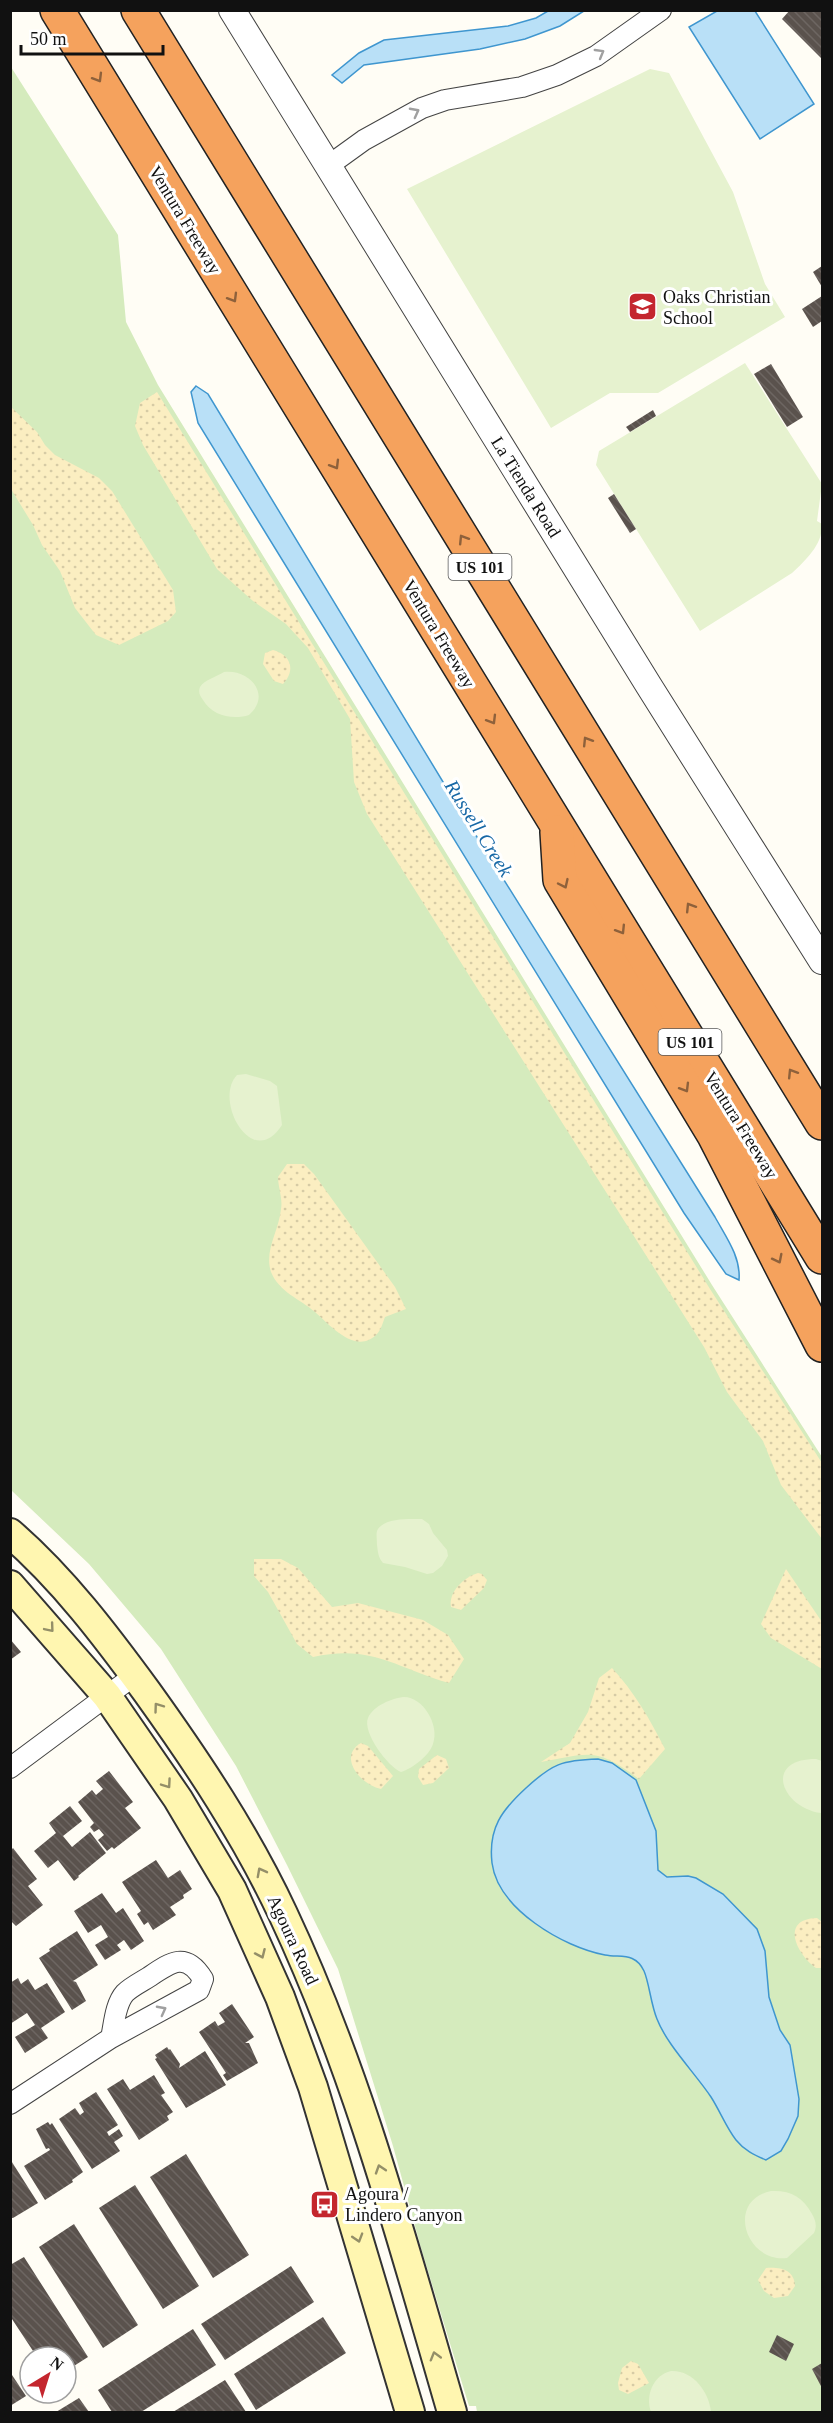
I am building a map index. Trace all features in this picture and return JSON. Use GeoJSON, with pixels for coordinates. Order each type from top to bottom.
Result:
{"type":"FeatureCollection","features":[{"type":"Feature","properties":{"kind":"highway","name":"Ventura Freeway"},"geometry":{"type":"LineString","coordinates":[[57,10],[822,1257]]}},
{"type":"Feature","properties":{"kind":"highway","name":"US 101"},"geometry":{"type":"LineString","coordinates":[[138,10],[822,1123]]}},
{"type":"Feature","properties":{"kind":"highway"},"geometry":{"type":"LineString","coordinates":[[557,827],[560,880],[714,1135],[822,1345]]}},
{"type":"Feature","properties":{"kind":"main road","name":"Agoura Road"},"geometry":{"type":"LineString","coordinates":[[10,1533],[84,1609],[135,1675],[193,1756],[239,1831],[283,1913],[350,2076],[391,2203],[452,2412]]}},
{"type":"Feature","properties":{"kind":"main road","name":"Agoura Road"},"geometry":{"type":"LineString","coordinates":[[10,1585],[107,1696],[178,1799],[232,1890],[280,1997],[313,2087],[410,2412]]}},
{"type":"Feature","properties":{"kind":"main road"},"geometry":{"type":"LineString","coordinates":[[313,2087],[350,2076]]}},
{"type":"Feature","properties":{"kind":"street","name":"La Tienda Road"},"geometry":{"type":"LineString","coordinates":[[232,10],[655,696],[822,961]]}},
{"type":"Feature","properties":{"kind":"street"},"geometry":{"type":"LineString","coordinates":[[328,166],[364,140],[422,108],[445,100],[522,87],[557,75],[604,51],[661,10]]}},
{"type":"Feature","properties":{"kind":"street"},"geometry":{"type":"LineString","coordinates":[[10,1768],[135,1675]]}},
{"type":"Feature","properties":{"kind":"street"},"geometry":{"type":"LineString","coordinates":[[10,2104],[111,2038],[199,1990],[203,1979],[196,1966],[181,1961],[167,1964],[125,1993],[120,2002],[111,2038]]}},
{"type":"Feature","properties":{"kind":"green space"},"geometry":{"type":"Polygon","coordinates":[[[11,67],[118,235],[126,322],[158,385],[712,1285],[822,1457],[822,2412],[477,2412],[476,2406],[469,2406],[393,2146],[338,1969],[287,1865],[236,1766],[161,1649],[89,1564],[11,1490],[11,67]]]}},
{"type":"Feature","properties":{"kind":"green space"},"geometry":{"type":"Polygon","coordinates":[[[650,69],[669,73],[733,192],[765,284],[785,317],[658,393],[610,393],[551,428],[407,189],[650,69]]]}},
{"type":"Feature","properties":{"kind":"green space"},"geometry":{"type":"Polygon","coordinates":[[[745,363],[822,484],[817,521],[822,524],[822,531],[813,551],[792,573],[700,631],[596,465],[599,451],[745,363]]]}},
{"type":"Feature","properties":{"kind":"green space"},"geometry":{"type":"Polygon","coordinates":[[[224,672],[242,675],[255,685],[258,699],[256,707],[249,715],[230,717],[217,713],[201,697],[200,687],[224,672]]]}},
{"type":"Feature","properties":{"kind":"green space"},"geometry":{"type":"Polygon","coordinates":[[[246,1074],[270,1081],[277,1086],[282,1125],[270,1137],[259,1141],[248,1136],[239,1127],[230,1100],[231,1086],[237,1075],[246,1074]]]}},
{"type":"Feature","properties":{"kind":"green space"},"geometry":{"type":"Polygon","coordinates":[[[422,1519],[429,1524],[433,1533],[447,1550],[448,1556],[442,1566],[433,1573],[427,1574],[383,1563],[379,1557],[377,1545],[377,1531],[380,1526],[391,1521],[422,1519]]]}},
{"type":"Feature","properties":{"kind":"green space"},"geometry":{"type":"Polygon","coordinates":[[[404,1697],[418,1702],[428,1713],[435,1737],[424,1757],[401,1772],[377,1748],[367,1724],[370,1714],[378,1706],[404,1697]]]}},
{"type":"Feature","properties":{"kind":"green space"},"geometry":{"type":"Polygon","coordinates":[[[816,1759],[822,1761],[821,1813],[807,1809],[796,1802],[788,1794],[784,1784],[784,1775],[789,1767],[799,1761],[816,1759]]]}},
{"type":"Feature","properties":{"kind":"green space"},"geometry":{"type":"Polygon","coordinates":[[[771,2191],[790,2193],[800,2199],[815,2221],[814,2233],[787,2258],[773,2257],[761,2251],[752,2242],[746,2230],[745,2218],[748,2206],[757,2197],[771,2191]]]}},
{"type":"Feature","properties":{"kind":"green space"},"geometry":{"type":"Polygon","coordinates":[[[671,2371],[693,2378],[707,2397],[711,2412],[651,2412],[649,2399],[652,2387],[659,2377],[671,2371]]]}},
{"type":"Feature","properties":{"kind":"sand"},"geometry":{"type":"Polygon","coordinates":[[[157,392],[710,1289],[822,1463],[822,1539],[781,1485],[763,1441],[727,1392],[704,1347],[367,814],[354,782],[350,719],[308,648],[286,624],[253,601],[217,569],[143,445],[135,426],[140,403],[157,392]]]}},
{"type":"Feature","properties":{"kind":"sand"},"geometry":{"type":"Polygon","coordinates":[[[11,407],[37,432],[55,455],[99,478],[112,491],[173,590],[176,612],[168,621],[119,645],[96,635],[75,608],[60,571],[42,545],[33,525],[11,489],[11,407]]]}},
{"type":"Feature","properties":{"kind":"sand"},"geometry":{"type":"Polygon","coordinates":[[[273,650],[284,655],[290,664],[287,679],[283,684],[274,681],[263,664],[265,653],[273,650]]]}},
{"type":"Feature","properties":{"kind":"sand"},"geometry":{"type":"Polygon","coordinates":[[[287,1164],[304,1164],[314,1174],[395,1287],[406,1309],[385,1317],[381,1328],[369,1340],[361,1342],[344,1336],[284,1290],[271,1272],[269,1256],[281,1205],[278,1177],[287,1164]]]}},
{"type":"Feature","properties":{"kind":"sand"},"geometry":{"type":"Polygon","coordinates":[[[254,1559],[281,1559],[298,1568],[332,1607],[358,1603],[423,1620],[448,1635],[464,1659],[449,1683],[368,1656],[352,1653],[313,1657],[297,1644],[268,1592],[254,1576],[254,1559]]]}},
{"type":"Feature","properties":{"kind":"sand"},"geometry":{"type":"Polygon","coordinates":[[[786,1569],[822,1622],[822,1669],[771,1638],[761,1624],[786,1569]]]}},
{"type":"Feature","properties":{"kind":"sand"},"geometry":{"type":"Polygon","coordinates":[[[478,1573],[487,1580],[484,1588],[461,1610],[451,1607],[452,1596],[458,1586],[467,1578],[478,1573]]]}},
{"type":"Feature","properties":{"kind":"sand"},"geometry":{"type":"Polygon","coordinates":[[[612,1668],[641,1706],[665,1749],[639,1779],[613,1762],[593,1755],[571,1756],[541,1762],[570,1743],[588,1712],[599,1678],[612,1668]]]}},
{"type":"Feature","properties":{"kind":"sand"},"geometry":{"type":"Polygon","coordinates":[[[361,1743],[368,1746],[393,1776],[381,1789],[366,1782],[354,1770],[351,1756],[354,1749],[361,1743]]]}},
{"type":"Feature","properties":{"kind":"sand"},"geometry":{"type":"Polygon","coordinates":[[[437,1755],[446,1759],[449,1768],[433,1783],[423,1785],[418,1777],[419,1769],[437,1755]]]}},
{"type":"Feature","properties":{"kind":"sand"},"geometry":{"type":"Polygon","coordinates":[[[817,1918],[822,1922],[822,1968],[816,1968],[809,1962],[798,1947],[795,1938],[798,1924],[817,1918]]]}},
{"type":"Feature","properties":{"kind":"sand"},"geometry":{"type":"Polygon","coordinates":[[[766,2268],[785,2270],[792,2276],[795,2286],[788,2296],[774,2298],[764,2291],[758,2280],[766,2268]]]}},
{"type":"Feature","properties":{"kind":"sand"},"geometry":{"type":"Polygon","coordinates":[[[631,2361],[638,2364],[649,2383],[628,2394],[619,2390],[618,2383],[622,2368],[631,2361]]]}},
{"type":"Feature","properties":{"kind":"water"},"geometry":{"type":"Polygon","coordinates":[[[548,11],[584,11],[560,26],[525,39],[480,49],[364,65],[342,83],[332,75],[359,53],[384,40],[508,26],[536,18],[548,11]]]}},
{"type":"Feature","properties":{"kind":"water"},"geometry":{"type":"Polygon","coordinates":[[[717,11],[755,11],[814,104],[760,139],[689,27],[717,11]]]}},
{"type":"Feature","properties":{"kind":"water"},"geometry":{"type":"Polygon","coordinates":[[[196,386],[208,394],[457,805],[715,1217],[735,1255],[739,1280],[726,1274],[684,1213],[198,423],[191,392],[196,386]]]}},
{"type":"Feature","properties":{"kind":"water"},"geometry":{"type":"Polygon","coordinates":[[[598,1759],[612,1763],[636,1780],[656,1831],[658,1870],[667,1877],[696,1878],[723,1894],[757,1929],[765,1951],[769,1997],[780,2030],[790,2045],[799,2099],[798,2116],[788,2139],[781,2151],[766,2160],[742,2147],[736,2140],[711,2097],[667,2039],[655,2013],[646,1976],[640,1965],[632,1958],[588,1951],[552,1935],[519,1910],[506,1896],[497,1880],[492,1863],[492,1840],[498,1821],[510,1804],[535,1780],[558,1765],[598,1759]]]}},
{"type":"Feature","properties":{"kind":"building"},"geometry":{"type":"Polygon","coordinates":[[[790,10],[822,10],[822,59],[782,19],[790,10]]]}},
{"type":"Feature","properties":{"kind":"building","name":"Oaks Christian School"},"geometry":{"type":"Polygon","coordinates":[[[822,266],[822,287],[813,272],[822,266]]]}},
{"type":"Feature","properties":{"kind":"building","name":"Oaks Christian School"},"geometry":{"type":"Polygon","coordinates":[[[822,296],[822,321],[813,327],[802,309],[822,296]]]}},
{"type":"Feature","properties":{"kind":"building"},"geometry":{"type":"Polygon","coordinates":[[[771,364],[803,417],[787,427],[754,374],[771,364]]]}},
{"type":"Feature","properties":{"kind":"building"},"geometry":{"type":"Polygon","coordinates":[[[653,410],[656,416],[630,432],[626,427],[653,410]]]}},
{"type":"Feature","properties":{"kind":"building"},"geometry":{"type":"Polygon","coordinates":[[[614,494],[636,529],[630,533],[608,498],[614,494]]]}},
{"type":"Feature","properties":{"kind":"building"},"geometry":{"type":"Polygon","coordinates":[[[10,1639],[21,1652],[10,1660],[10,1639]]]}},
{"type":"Feature","properties":{"kind":"building"},"geometry":{"type":"Polygon","coordinates":[[[109,1771],[133,1802],[125,1808],[141,1828],[114,1849],[112,1847],[107,1851],[98,1840],[104,1835],[99,1829],[94,1832],[90,1827],[94,1823],[78,1802],[92,1790],[96,1795],[103,1789],[96,1781],[109,1771]]]}},
{"type":"Feature","properties":{"kind":"building"},"geometry":{"type":"Polygon","coordinates":[[[70,1806],[82,1821],[63,1836],[72,1847],[90,1832],[106,1853],[74,1881],[58,1860],[48,1868],[34,1851],[56,1833],[49,1823],[70,1806]]]}},
{"type":"Feature","properties":{"kind":"building"},"geometry":{"type":"Polygon","coordinates":[[[13,1848],[37,1879],[28,1886],[43,1905],[16,1926],[10,1920],[10,1851],[13,1848]]]}},
{"type":"Feature","properties":{"kind":"building"},"geometry":{"type":"Polygon","coordinates":[[[156,1860],[168,1878],[180,1870],[192,1889],[183,1895],[184,1898],[170,1907],[176,1915],[153,1930],[148,1922],[144,1925],[137,1914],[141,1911],[122,1882],[156,1860]]]}},
{"type":"Feature","properties":{"kind":"building"},"geometry":{"type":"Polygon","coordinates":[[[102,1893],[116,1913],[123,1908],[144,1941],[131,1950],[124,1940],[117,1945],[121,1950],[105,1960],[95,1945],[108,1937],[101,1925],[88,1933],[74,1911],[102,1893]]]}},
{"type":"Feature","properties":{"kind":"building"},"geometry":{"type":"Polygon","coordinates":[[[77,1931],[98,1965],[73,1981],[76,1982],[86,2001],[72,2010],[39,1958],[77,1931]]]}},
{"type":"Feature","properties":{"kind":"building"},"geometry":{"type":"Polygon","coordinates":[[[18,1978],[21,1984],[28,1979],[35,1990],[47,1983],[65,2012],[41,2028],[48,2038],[25,2053],[15,2037],[35,2025],[27,2013],[10,2024],[10,1983],[18,1978]]]}},
{"type":"Feature","properties":{"kind":"building"},"geometry":{"type":"Polygon","coordinates":[[[232,2004],[254,2037],[245,2043],[249,2043],[258,2063],[227,2081],[223,2075],[226,2073],[199,2032],[215,2021],[218,2026],[225,2022],[219,2013],[232,2004]]]}},
{"type":"Feature","properties":{"kind":"building"},"geometry":{"type":"Polygon","coordinates":[[[167,2047],[180,2064],[179,2068],[205,2051],[226,2085],[186,2108],[155,2059],[157,2058],[155,2055],[167,2047]]]}},
{"type":"Feature","properties":{"kind":"building"},"geometry":{"type":"Polygon","coordinates":[[[154,2075],[165,2093],[161,2095],[173,2112],[167,2116],[169,2120],[139,2140],[107,2089],[123,2079],[130,2090],[154,2075]]]}},
{"type":"Feature","properties":{"kind":"building"},"geometry":{"type":"Polygon","coordinates":[[[96,2092],[118,2125],[107,2132],[109,2136],[119,2129],[123,2136],[114,2142],[120,2151],[92,2169],[59,2119],[75,2108],[80,2115],[84,2112],[79,2103],[96,2092]]]}},
{"type":"Feature","properties":{"kind":"building"},"geometry":{"type":"Polygon","coordinates":[[[48,2122],[50,2125],[52,2123],[83,2172],[72,2180],[73,2182],[45,2200],[24,2166],[50,2150],[46,2149],[36,2129],[48,2122]]]}},
{"type":"Feature","properties":{"kind":"building"},"geometry":{"type":"Polygon","coordinates":[[[186,2154],[249,2255],[213,2278],[150,2177],[186,2154]]]}},
{"type":"Feature","properties":{"kind":"building"},"geometry":{"type":"Polygon","coordinates":[[[10,2159],[38,2203],[13,2218],[10,2218],[10,2159]]]}},
{"type":"Feature","properties":{"kind":"building"},"geometry":{"type":"Polygon","coordinates":[[[135,2185],[199,2286],[163,2309],[99,2208],[135,2185]]]}},
{"type":"Feature","properties":{"kind":"building"},"geometry":{"type":"Polygon","coordinates":[[[74,2224],[138,2325],[103,2348],[39,2247],[74,2224]]]}},
{"type":"Feature","properties":{"kind":"building"},"geometry":{"type":"Polygon","coordinates":[[[24,2257],[88,2357],[78,2363],[78,2345],[29,2345],[10,2316],[10,2265],[24,2257]]]}},
{"type":"Feature","properties":{"kind":"building"},"geometry":{"type":"Polygon","coordinates":[[[291,2266],[314,2302],[225,2360],[201,2324],[291,2266]]]}},
{"type":"Feature","properties":{"kind":"building"},"geometry":{"type":"Polygon","coordinates":[[[323,2317],[346,2353],[256,2410],[234,2374],[323,2317]]]}},
{"type":"Feature","properties":{"kind":"building"},"geometry":{"type":"Polygon","coordinates":[[[193,2329],[216,2365],[141,2412],[112,2412],[98,2390],[193,2329]]]}},
{"type":"Feature","properties":{"kind":"building"},"geometry":{"type":"Polygon","coordinates":[[[777,2335],[794,2344],[786,2361],[769,2352],[777,2335]]]}},
{"type":"Feature","properties":{"kind":"building"},"geometry":{"type":"Polygon","coordinates":[[[822,2363],[822,2388],[812,2369],[822,2363]]]}},
{"type":"Feature","properties":{"kind":"building"},"geometry":{"type":"Polygon","coordinates":[[[10,2372],[18,2384],[18,2401],[10,2406],[10,2372]]]}},
{"type":"Feature","properties":{"kind":"building"},"geometry":{"type":"Polygon","coordinates":[[[225,2380],[246,2412],[173,2412],[225,2380]]]}},
{"type":"Feature","properties":{"kind":"building"},"geometry":{"type":"Polygon","coordinates":[[[78,2399],[89,2412],[56,2412],[68,2405],[78,2405],[78,2399]]]}},
{"type":"Feature","properties":{"kind":"place","name":"Oaks Christian School"},"geometry":{"type":"Point","coordinates":[642,307]}},
{"type":"Feature","properties":{"kind":"place","name":"Agoura / Lindero Canyon"},"geometry":{"type":"Point","coordinates":[324,2204]}},
{"type":"Feature","properties":{"kind":"water label","name":"Russell Creek"},"geometry":{"type":"Point","coordinates":[479,828]}}]}
